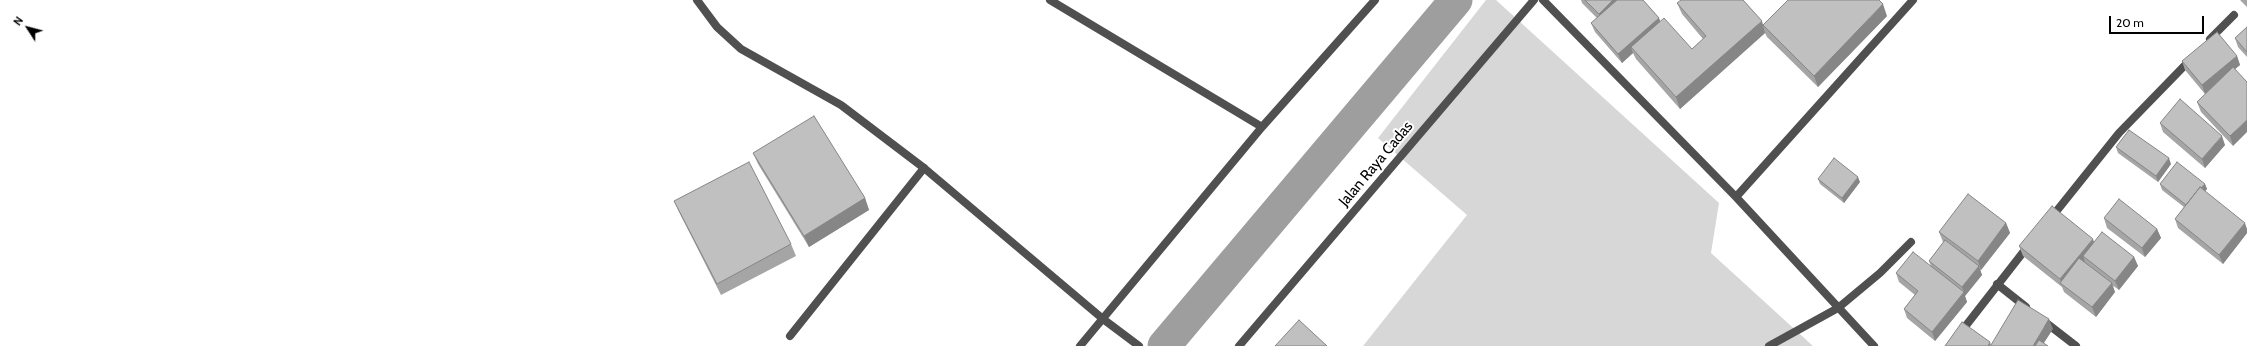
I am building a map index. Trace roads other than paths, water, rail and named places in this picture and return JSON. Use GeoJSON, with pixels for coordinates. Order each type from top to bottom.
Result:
{"type":"FeatureCollection","features":[{"type":"Feature","properties":{"kind":"street"},"geometry":{"type":"LineString","coordinates":[[697,0],[717,27],[740,50],[841,105],[924,168],[1103,319],[1139,346]]}},
{"type":"Feature","properties":{"kind":"street"},"geometry":{"type":"LineString","coordinates":[[1050,0],[1262,127]]}},
{"type":"Feature","properties":{"kind":"street"},"geometry":{"type":"LineString","coordinates":[[1080,346],[1262,127],[1375,0]]}},
{"type":"Feature","properties":{"kind":"street","name":"Jalan Raya Cadas"},"geometry":{"type":"LineString","coordinates":[[1239,346],[1534,0]]}},
{"type":"Feature","properties":{"kind":"street"},"geometry":{"type":"LineString","coordinates":[[1543,0],[1736,197],[1874,346]]}},
{"type":"Feature","properties":{"kind":"street"},"geometry":{"type":"LineString","coordinates":[[1736,197],[1913,0]]}},
{"type":"Feature","properties":{"kind":"street"},"geometry":{"type":"LineString","coordinates":[[2044,227],[2119,133],[2234,14]]}},
{"type":"Feature","properties":{"kind":"street"},"geometry":{"type":"LineString","coordinates":[[790,336],[924,168]]}},
{"type":"Feature","properties":{"kind":"street"},"geometry":{"type":"LineString","coordinates":[[1950,346],[1997,284],[2034,239]]}},
{"type":"Feature","properties":{"kind":"street"},"geometry":{"type":"LineString","coordinates":[[1769,346],[1838,308],[1880,273],[1911,242]]}},
{"type":"Feature","properties":{"kind":"street"},"geometry":{"type":"LineString","coordinates":[[1997,284],[2076,346]]}},
{"type":"Feature","properties":{"kind":"waterway"},"geometry":{"type":"LineString","coordinates":[[1164,346],[1456,0]]}}]}
